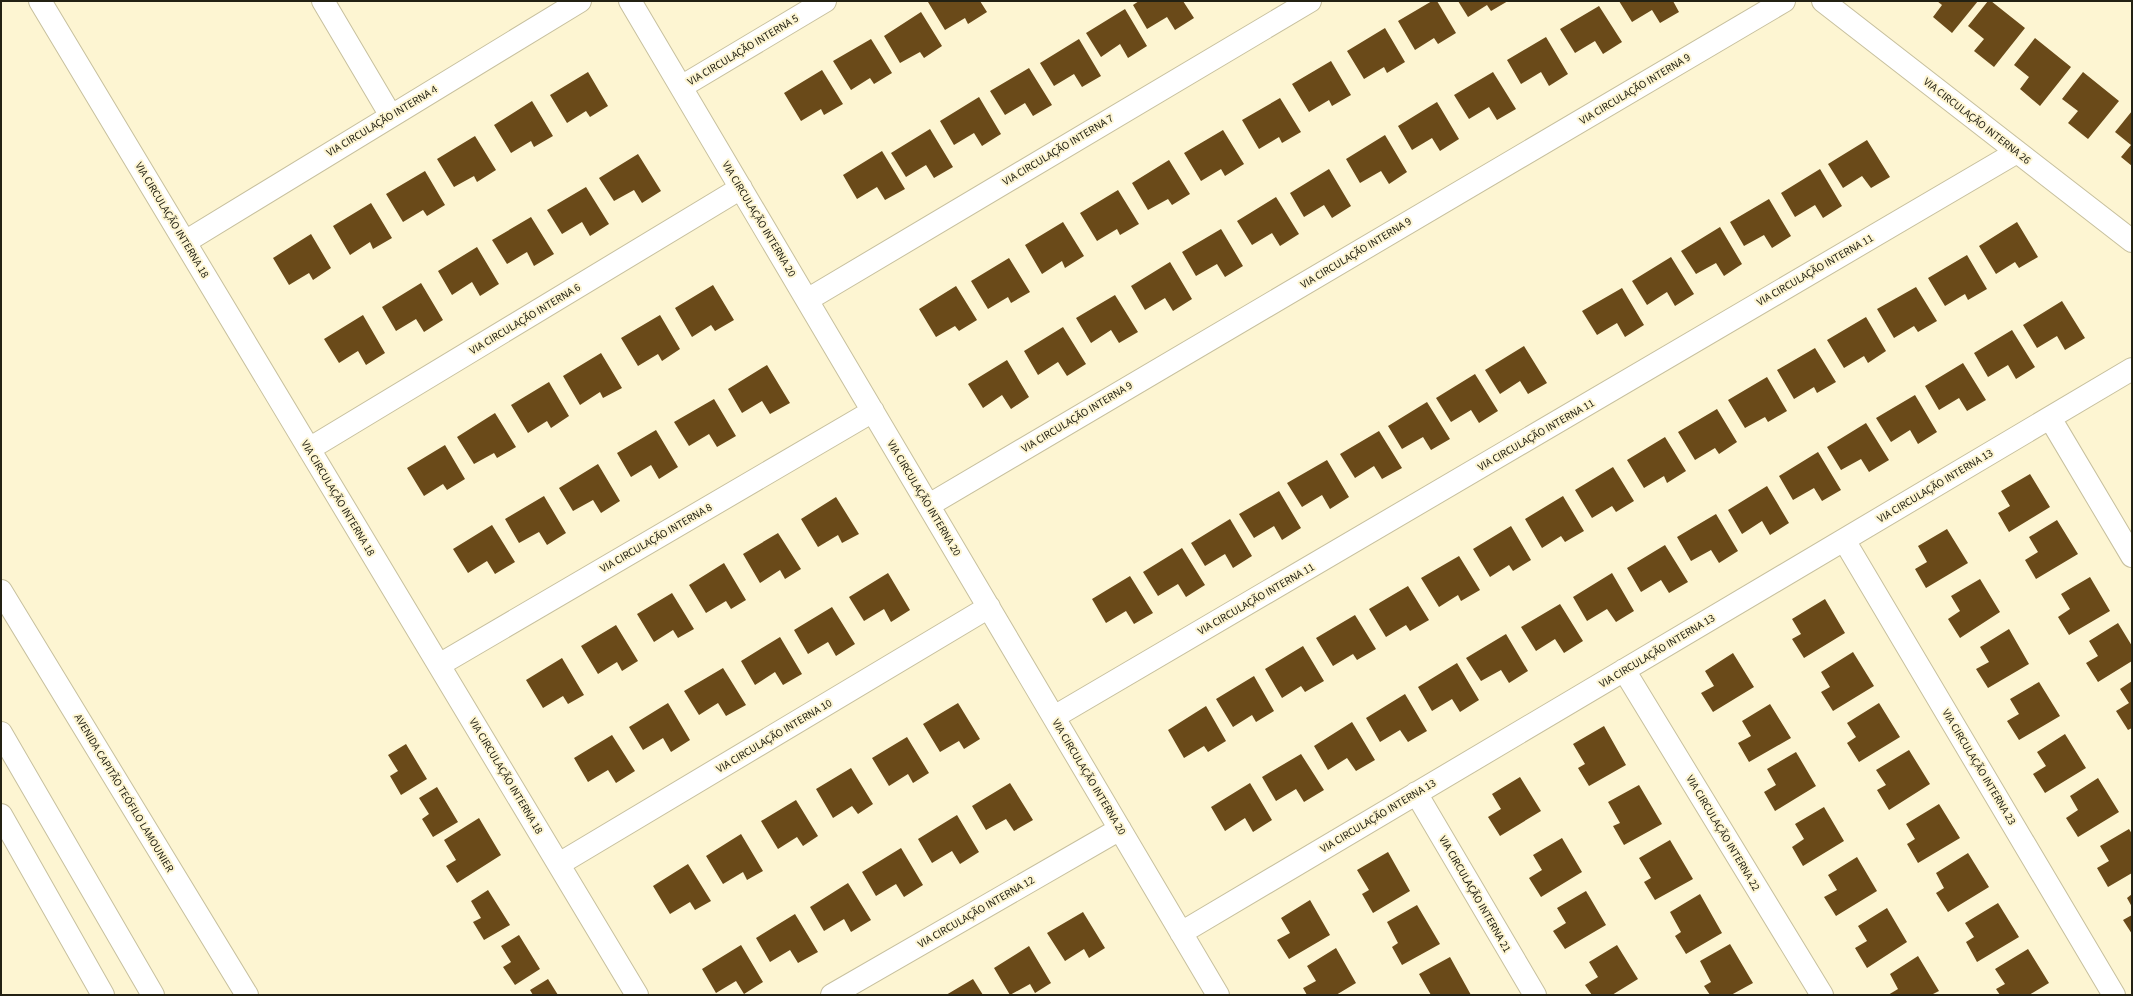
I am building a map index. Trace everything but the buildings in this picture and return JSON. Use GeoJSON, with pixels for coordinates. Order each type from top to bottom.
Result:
{"type":"FeatureCollection","features":[{"type":"Feature","properties":{"kind":"street","name":"VIA CIRCULAÇÃO INTERNA 18"},"geometry":{"type":"LineString","coordinates":[[40,1],[637,995]]}},
{"type":"Feature","properties":{"kind":"street"},"geometry":{"type":"LineString","coordinates":[[323,1],[391,116]]}},
{"type":"Feature","properties":{"kind":"street","name":"VIA CIRCULAÇÃO INTERNA 4"},"geometry":{"type":"LineString","coordinates":[[184,242],[580,1]]}},
{"type":"Feature","properties":{"kind":"street","name":"VIA CIRCULAÇÃO INTERNA 20"},"geometry":{"type":"LineString","coordinates":[[630,1],[1218,995]]}},
{"type":"Feature","properties":{"kind":"street","name":"VIA CIRCULAÇÃO INTERNA 5"},"geometry":{"type":"LineString","coordinates":[[681,87],[825,1]]}},
{"type":"Feature","properties":{"kind":"street","name":"VIA CIRCULAÇÃO INTERNA 7"},"geometry":{"type":"LineString","coordinates":[[807,300],[1310,1]]}},
{"type":"Feature","properties":{"kind":"street","name":"VIA CIRCULAÇÃO INTERNA 9"},"geometry":{"type":"LineString","coordinates":[[928,505],[1784,1]]}},
{"type":"Feature","properties":{"kind":"street","name":"VIA CIRCULAÇÃO INTERNA 26"},"geometry":{"type":"LineString","coordinates":[[1823,1],[2132,241]]}},
{"type":"Feature","properties":{"kind":"street","name":"VIA CIRCULAÇÃO INTERNA 11"},"geometry":{"type":"LineString","coordinates":[[1054,717],[2017,152]]}},
{"type":"Feature","properties":{"kind":"street","name":"VIA CIRCULAÇÃO INTERNA 6"},"geometry":{"type":"LineString","coordinates":[[309,449],[741,188]]}},
{"type":"Feature","properties":{"kind":"street","name":"VIA CIRCULAÇÃO INTERNA 13"},"geometry":{"type":"LineString","coordinates":[[1181,933],[2132,369]]}},
{"type":"Feature","properties":{"kind":"street","name":"VIA CIRCULAÇÃO INTERNA 8"},"geometry":{"type":"LineString","coordinates":[[439,666],[873,411]]}},
{"type":"Feature","properties":{"kind":"street"},"geometry":{"type":"LineString","coordinates":[[2050,418],[2132,556]]}},
{"type":"Feature","properties":{"kind":"street","name":"VIA CIRCULAÇÃO INTERNA 23"},"geometry":{"type":"LineString","coordinates":[[1844,540],[2114,995]]}},
{"type":"Feature","properties":{"kind":"street","name":"AVENIDA CAPITÃO TEÓFILO LAMOUNIER"},"geometry":{"type":"LineString","coordinates":[[1,591],[247,995]]}},
{"type":"Feature","properties":{"kind":"street","name":"VIA CIRCULAÇÃO INTERNA 10"},"geometry":{"type":"LineString","coordinates":[[559,864],[989,607]]}},
{"type":"Feature","properties":{"kind":"street","name":"VIA CIRCULAÇÃO INTERNA 22"},"geometry":{"type":"LineString","coordinates":[[1624,670],[1822,995]]}},
{"type":"Feature","properties":{"kind":"street"},"geometry":{"type":"LineString","coordinates":[[1,733],[153,995]]}},
{"type":"Feature","properties":{"kind":"street","name":"VIA CIRCULAÇÃO INTERNA 21"},"geometry":{"type":"LineString","coordinates":[[1416,793],[1535,995]]}},
{"type":"Feature","properties":{"kind":"street"},"geometry":{"type":"LineString","coordinates":[[1,814],[103,995]]}},
{"type":"Feature","properties":{"kind":"street","name":"VIA CIRCULAÇÃO INTERNA 12"},"geometry":{"type":"LineString","coordinates":[[832,995],[1120,829]]}}]}
